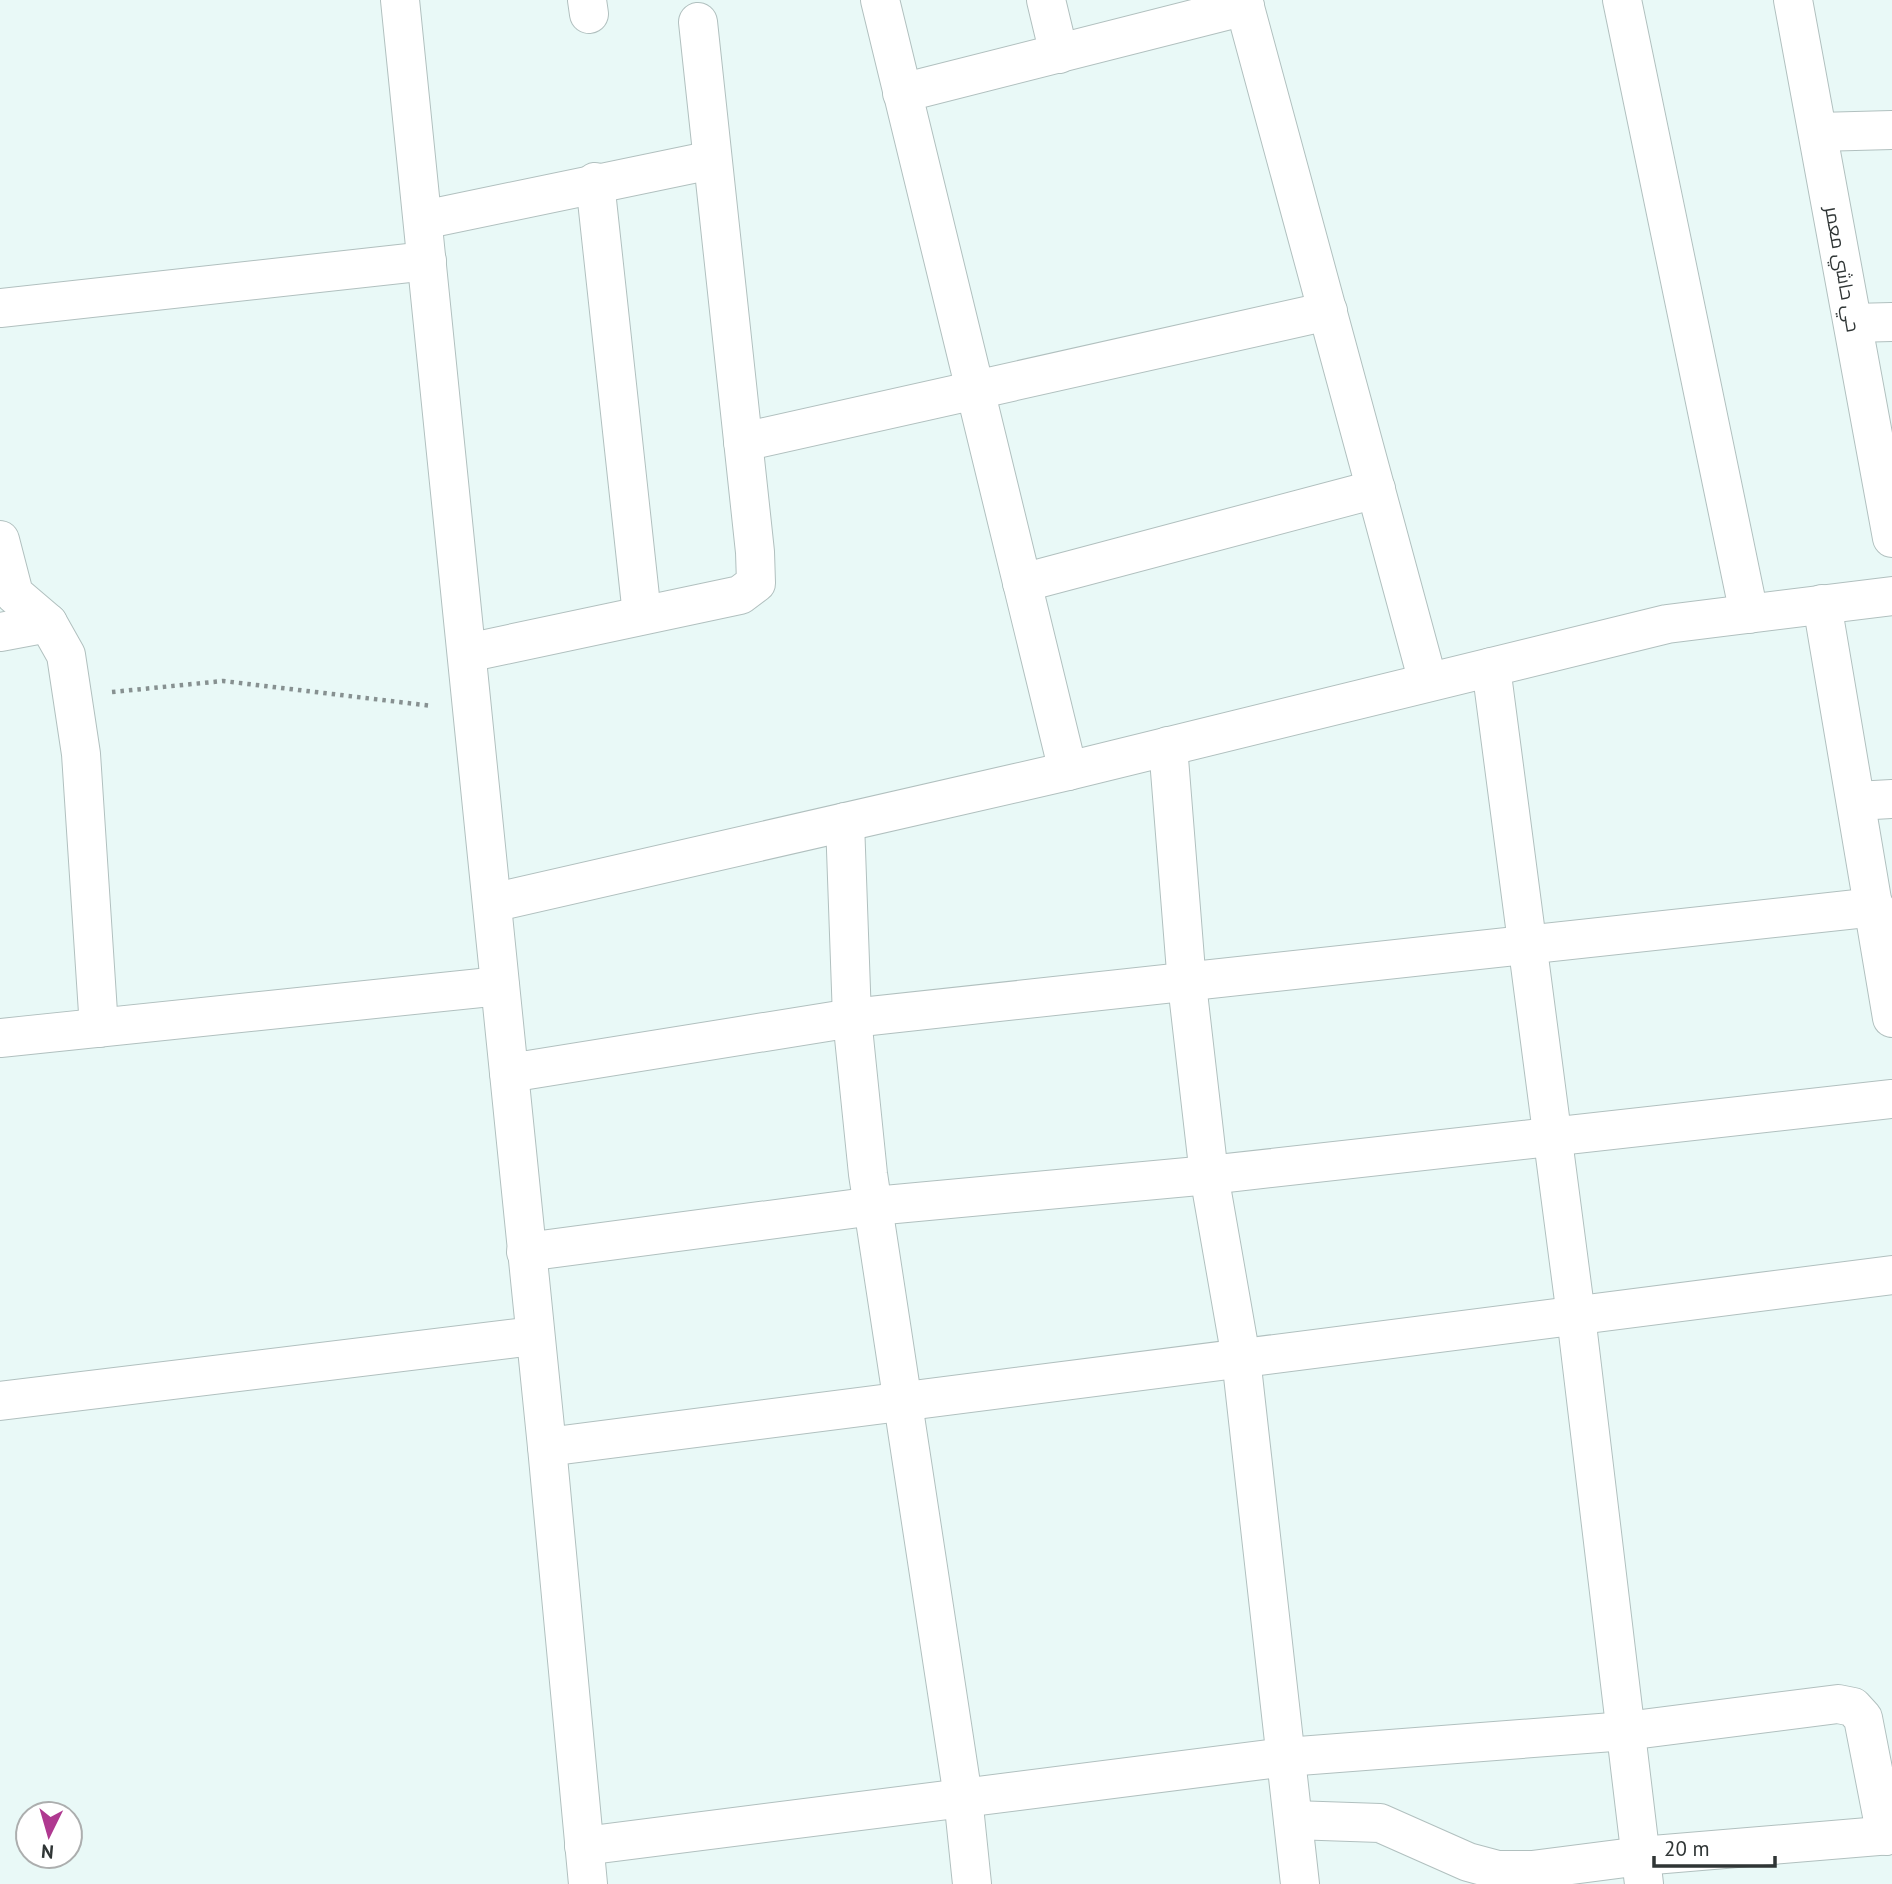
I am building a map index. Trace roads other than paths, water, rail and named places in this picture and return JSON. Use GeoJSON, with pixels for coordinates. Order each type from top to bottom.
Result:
{"type":"FeatureCollection","features":[{"type":"Feature","properties":{"kind":"street"},"geometry":{"type":"LineString","coordinates":[[400,0],[547,1447],[588,1884]]}},
{"type":"Feature","properties":{"kind":"street"},"geometry":{"type":"LineString","coordinates":[[880,0],[1068,771]]}},
{"type":"Feature","properties":{"kind":"street"},"geometry":{"type":"LineString","coordinates":[[1046,0],[1059,54]]}},
{"type":"Feature","properties":{"kind":"street"},"geometry":{"type":"LineString","coordinates":[[1622,0],[1749,614]]}},
{"type":"Feature","properties":{"kind":"street","name":"حي حاشي معمر"},"geometry":{"type":"LineString","coordinates":[[1793,0],[1892,538]]}},
{"type":"Feature","properties":{"kind":"street"},"geometry":{"type":"LineString","coordinates":[[902,93],[1059,54],[1244,3],[1428,682]]}},
{"type":"Feature","properties":{"kind":"street"},"geometry":{"type":"LineString","coordinates":[[467,653],[740,595],[756,583],[698,22]]}},
{"type":"Feature","properties":{"kind":"street"},"geometry":{"type":"LineString","coordinates":[[1818,132],[1892,130]]}},
{"type":"Feature","properties":{"kind":"street"},"geometry":{"type":"LineString","coordinates":[[422,220],[595,182],[712,160]]}},
{"type":"Feature","properties":{"kind":"street"},"geometry":{"type":"LineString","coordinates":[[595,182],[642,615]]}},
{"type":"Feature","properties":{"kind":"street"},"geometry":{"type":"LineString","coordinates":[[0,308],[427,261]]}},
{"type":"Feature","properties":{"kind":"street"},"geometry":{"type":"LineString","coordinates":[[743,442],[1328,311]]}},
{"type":"Feature","properties":{"kind":"street"},"geometry":{"type":"LineString","coordinates":[[1853,323],[1892,322]]}},
{"type":"Feature","properties":{"kind":"street"},"geometry":{"type":"LineString","coordinates":[[1022,583],[1376,489]]}},
{"type":"Feature","properties":{"kind":"street"},"geometry":{"type":"LineString","coordinates":[[0,540],[14,594],[48,624],[66,655],[81,754],[99,1028]]}},
{"type":"Feature","properties":{"kind":"street"},"geometry":{"type":"LineString","coordinates":[[492,904],[1068,771],[1667,624],[1892,596]]}},
{"type":"Feature","properties":{"kind":"street"},"geometry":{"type":"LineString","coordinates":[[1822,604],[1874,800],[1874,906],[1891,1006]]}},
{"type":"Feature","properties":{"kind":"street"},"geometry":{"type":"LineString","coordinates":[[0,632],[48,624]]}},
{"type":"Feature","properties":{"kind":"street"},"geometry":{"type":"LineString","coordinates":[[1492,667],[1576,1315],[1643,1870]]}},
{"type":"Feature","properties":{"kind":"street"},"geometry":{"type":"LineString","coordinates":[[1168,746],[1187,984],[1209,1175],[1241,1358],[1300,1884]]}},
{"type":"Feature","properties":{"kind":"street"},"geometry":{"type":"LineString","coordinates":[[845,822],[852,1018],[874,1206],[964,1797],[972,1884]]}},
{"type":"Feature","properties":{"kind":"street"},"geometry":{"type":"LineString","coordinates":[[509,1073],[852,1018],[1187,984],[1874,906]]}},
{"type":"Feature","properties":{"kind":"street"},"geometry":{"type":"LineString","coordinates":[[0,1038],[500,986]]}},
{"type":"Feature","properties":{"kind":"street"},"geometry":{"type":"LineString","coordinates":[[527,1252],[874,1206],[1209,1175],[1552,1134],[1892,1099]]}},
{"type":"Feature","properties":{"kind":"street"},"geometry":{"type":"LineString","coordinates":[[547,1447],[905,1399],[1892,1275]]}},
{"type":"Feature","properties":{"kind":"street"},"geometry":{"type":"LineString","coordinates":[[0,1401],[534,1336]]}},
{"type":"Feature","properties":{"kind":"street"},"geometry":{"type":"LineString","coordinates":[[584,1846],[1286,1757],[1626,1731],[1838,1704],[1853,1707],[1863,1718],[1889,1835],[1643,1870],[1498,1871],[1468,1863],[1380,1823],[1293,1820]]}}]}
